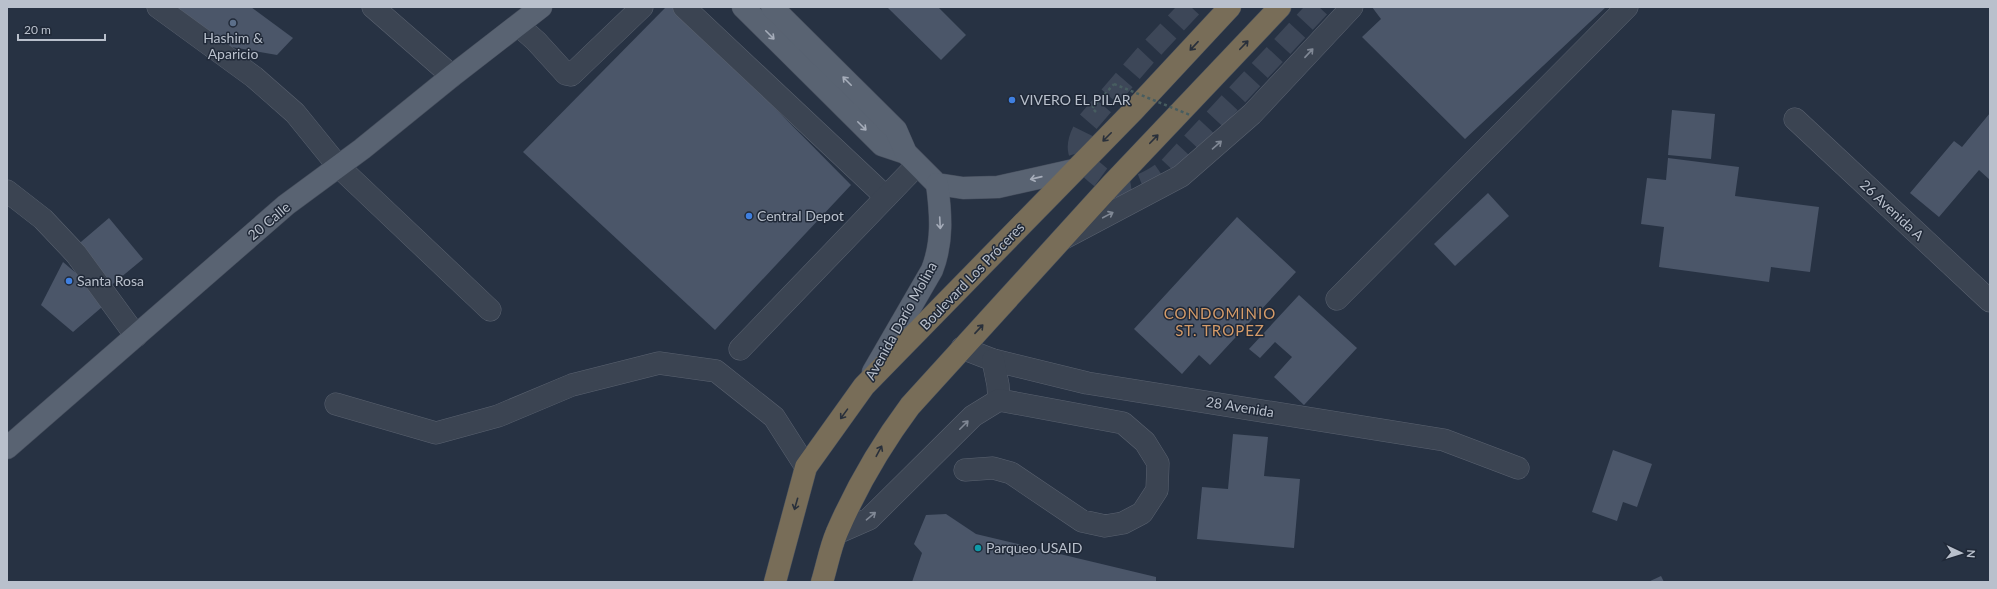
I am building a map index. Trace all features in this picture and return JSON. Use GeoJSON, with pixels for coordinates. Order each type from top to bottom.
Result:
{"type":"FeatureCollection","features":[{"type":"Feature","properties":{"kind":"highway","name":"Boulevard Los Próceres"},"geometry":{"type":"LineString","coordinates":[[775,582],[806,467],[864,386],[1134,110],[1230,7]]}},
{"type":"Feature","properties":{"kind":"highway"},"geometry":{"type":"LineString","coordinates":[[822,582],[837,533],[884,441],[910,406],[1061,240],[1280,7]]}},
{"type":"Feature","properties":{"kind":"main road","name":"20 Calle"},"geometry":{"type":"LineString","coordinates":[[7,448],[286,205],[362,149],[452,76],[519,26],[541,7]]}},
{"type":"Feature","properties":{"kind":"main road"},"geometry":{"type":"LineString","coordinates":[[743,7],[882,146],[911,159]]}},
{"type":"Feature","properties":{"kind":"main road"},"geometry":{"type":"LineString","coordinates":[[772,7],[896,130],[911,159],[937,184],[963,188],[998,187],[1074,170]]}},
{"type":"Feature","properties":{"kind":"main road","name":"Avenida Darío Molina"},"geometry":{"type":"LineString","coordinates":[[864,386],[932,270],[937,258],[941,232],[937,184]]}},
{"type":"Feature","properties":{"kind":"street"},"geometry":{"type":"LineString","coordinates":[[158,7],[254,77],[272,92],[295,113],[338,166],[490,310]]}},
{"type":"Feature","properties":{"kind":"street"},"geometry":{"type":"LineString","coordinates":[[373,7],[452,76]]}},
{"type":"Feature","properties":{"kind":"street"},"geometry":{"type":"LineString","coordinates":[[519,26],[536,41],[566,74],[570,75],[642,7]]}},
{"type":"Feature","properties":{"kind":"street"},"geometry":{"type":"LineString","coordinates":[[684,7],[886,197]]}},
{"type":"Feature","properties":{"kind":"street"},"geometry":{"type":"LineString","coordinates":[[1061,240],[1181,176],[1252,114],[1352,7]]}},
{"type":"Feature","properties":{"kind":"street"},"geometry":{"type":"LineString","coordinates":[[1337,299],[1627,7]]}},
{"type":"Feature","properties":{"kind":"street","name":"26 Avenida A"},"geometry":{"type":"LineString","coordinates":[[1795,119],[1990,301]]}},
{"type":"Feature","properties":{"kind":"street"},"geometry":{"type":"LineString","coordinates":[[740,350],[886,197],[911,159]]}},
{"type":"Feature","properties":{"kind":"street"},"geometry":{"type":"LineString","coordinates":[[7,191],[43,219],[76,254],[136,336]]}},
{"type":"Feature","properties":{"kind":"street","name":"28 Avenida"},"geometry":{"type":"LineString","coordinates":[[962,348],[993,360],[1087,383],[1444,440],[1518,468]]}},
{"type":"Feature","properties":{"kind":"street"},"geometry":{"type":"LineString","coordinates":[[993,360],[998,385],[999,400]]}},
{"type":"Feature","properties":{"kind":"street"},"geometry":{"type":"LineString","coordinates":[[336,404],[436,433],[498,416],[572,385],[659,363],[716,371],[774,417],[806,467]]}},
{"type":"Feature","properties":{"kind":"street"},"geometry":{"type":"LineString","coordinates":[[837,533],[869,519],[973,416],[999,400],[1123,423],[1145,442],[1158,463],[1157,490],[1142,513],[1123,523],[1105,526],[1082,521],[1011,473],[993,468],[965,470]]}},
{"type":"Feature","properties":{"kind":"path"},"geometry":{"type":"LineString","coordinates":[[1114,84],[1190,115]]}},
{"type":"Feature","properties":{"kind":"building","name":"Hashim & Aparicio"},"geometry":{"type":"Polygon","coordinates":[[[175,7],[251,7],[293,38],[277,55],[220,45],[175,7]]]}},
{"type":"Feature","properties":{"kind":"building"},"geometry":{"type":"Polygon","coordinates":[[[666,7],[675,7],[851,185],[715,330],[523,152],[666,7]]]}},
{"type":"Feature","properties":{"kind":"building"},"geometry":{"type":"Polygon","coordinates":[[[887,7],[938,7],[966,35],[941,60],[887,7]]]}},
{"type":"Feature","properties":{"kind":"building"},"geometry":{"type":"Polygon","coordinates":[[[1372,7],[1606,7],[1465,139],[1362,37],[1381,19],[1372,7]]]}},
{"type":"Feature","properties":{"kind":"building"},"geometry":{"type":"Polygon","coordinates":[[[1672,110],[1715,114],[1711,159],[1668,155],[1672,110]]]}},
{"type":"Feature","properties":{"kind":"building"},"geometry":{"type":"Polygon","coordinates":[[[1990,113],[1990,180],[1979,170],[1939,217],[1910,193],[1954,141],[1962,147],[1990,113]]]}},
{"type":"Feature","properties":{"kind":"building"},"geometry":{"type":"Polygon","coordinates":[[[1668,158],[1739,167],[1735,196],[1819,207],[1810,272],[1771,267],[1769,282],[1659,267],[1664,227],[1641,224],[1647,178],[1666,180],[1668,158]]]}},
{"type":"Feature","properties":{"kind":"building"},"geometry":{"type":"Polygon","coordinates":[[[1488,193],[1509,216],[1455,266],[1434,244],[1488,193]]]}},
{"type":"Feature","properties":{"kind":"building"},"geometry":{"type":"Polygon","coordinates":[[[1237,217],[1296,272],[1210,365],[1199,355],[1182,374],[1134,329],[1237,217]]]}},
{"type":"Feature","properties":{"kind":"building"},"geometry":{"type":"Polygon","coordinates":[[[109,218],[143,259],[108,288],[75,247],[109,218]]]}},
{"type":"Feature","properties":{"kind":"building","name":"Santa Rosa"},"geometry":{"type":"Polygon","coordinates":[[[63,262],[109,301],[73,332],[41,305],[63,262]]]}},
{"type":"Feature","properties":{"kind":"building"},"geometry":{"type":"Polygon","coordinates":[[[1299,295],[1357,348],[1304,405],[1274,377],[1292,357],[1275,342],[1260,358],[1249,349],[1299,295]]]}},
{"type":"Feature","properties":{"kind":"building"},"geometry":{"type":"Polygon","coordinates":[[[1233,434],[1268,437],[1264,476],[1300,479],[1294,548],[1197,539],[1202,487],[1228,489],[1233,434]]]}},
{"type":"Feature","properties":{"kind":"building"},"geometry":{"type":"Polygon","coordinates":[[[1613,450],[1652,464],[1637,507],[1623,502],[1617,521],[1592,512],[1613,450]]]}},
{"type":"Feature","properties":{"kind":"building","name":"Parqueo USAID"},"geometry":{"type":"Polygon","coordinates":[[[946,514],[976,534],[1156,577],[1156,582],[912,582],[922,553],[914,544],[926,515],[946,514]]]}},
{"type":"Feature","properties":{"kind":"building"},"geometry":{"type":"Polygon","coordinates":[[[1661,576],[1664,582],[1648,582],[1661,576]]]}},
{"type":"Feature","properties":{"kind":"tunnel"},"geometry":{"type":"LineString","coordinates":[[1191,7],[1145,56],[1088,122],[1081,136],[1079,143],[1081,156],[1091,169],[1113,185],[1127,188],[1138,186],[1154,179],[1168,169],[1319,7]]}},
{"type":"Feature","properties":{"kind":"place","name":"Hashim & Aparicio"},"geometry":{"type":"Point","coordinates":[233,23]}},
{"type":"Feature","properties":{"kind":"place","name":"VIVERO EL PILAR"},"geometry":{"type":"Point","coordinates":[1012,100]}},
{"type":"Feature","properties":{"kind":"place","name":"Central Depot"},"geometry":{"type":"Point","coordinates":[749,216]}},
{"type":"Feature","properties":{"kind":"place","name":"Santa Rosa"},"geometry":{"type":"Point","coordinates":[69,281]}},
{"type":"Feature","properties":{"kind":"place","name":"Parqueo USAID"},"geometry":{"type":"Point","coordinates":[978,548]}},
{"type":"Feature","properties":{"kind":"district","name":"CONDOMINIO ST. TROPEZ"},"geometry":{"type":"Point","coordinates":[1220,322]}}]}
